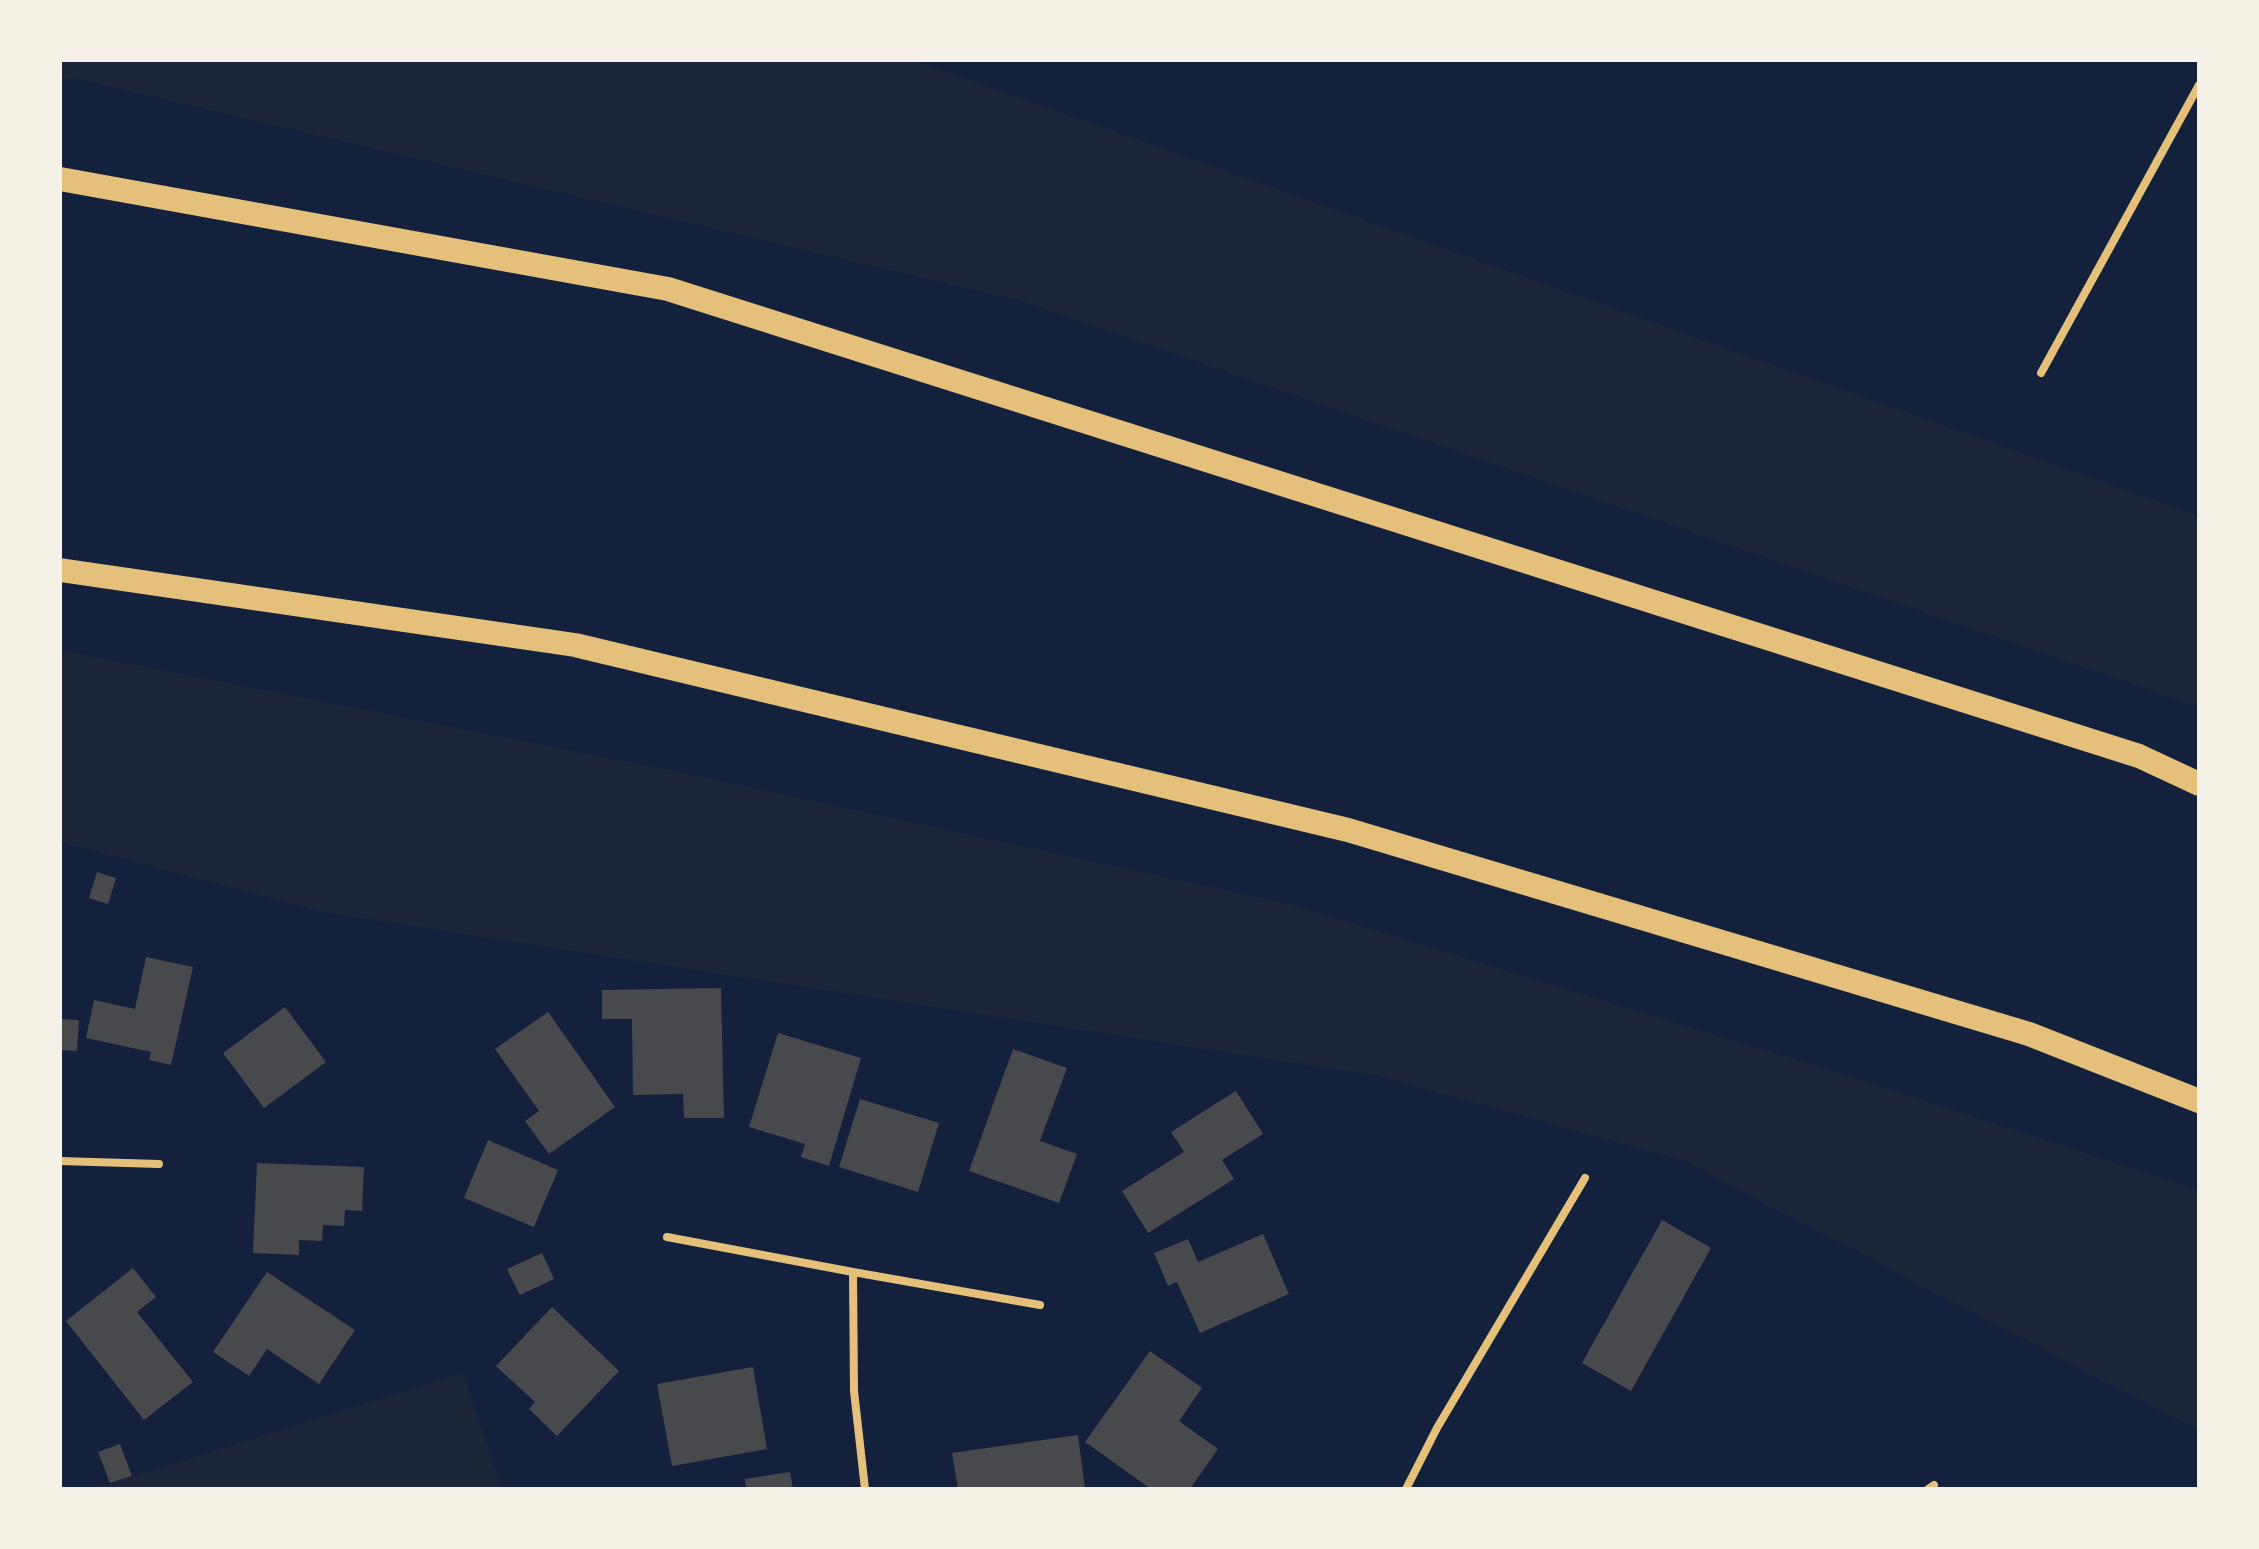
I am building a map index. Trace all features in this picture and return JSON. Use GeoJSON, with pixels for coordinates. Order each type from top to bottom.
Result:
{"type":"FeatureCollection","features":[{"type":"Feature","properties":{"kind":"highway"},"geometry":{"type":"LineString","coordinates":[[60,179],[668,289],[2139,756],[2199,784]]}},
{"type":"Feature","properties":{"kind":"highway"},"geometry":{"type":"LineString","coordinates":[[60,570],[575,645],[1348,830],[2029,1034],[2199,1101]]}},
{"type":"Feature","properties":{"kind":"street"},"geometry":{"type":"LineString","coordinates":[[2041,373],[2199,85]]}},
{"type":"Feature","properties":{"kind":"street"},"geometry":{"type":"LineString","coordinates":[[60,1161],[159,1164]]}},
{"type":"Feature","properties":{"kind":"street"},"geometry":{"type":"LineString","coordinates":[[1406,1489],[1437,1428],[1585,1178]]}},
{"type":"Feature","properties":{"kind":"street"},"geometry":{"type":"LineString","coordinates":[[667,1237],[1040,1305]]}},
{"type":"Feature","properties":{"kind":"street"},"geometry":{"type":"LineString","coordinates":[[853,1272],[854,1391],[865,1489]]}},
{"type":"Feature","properties":{"kind":"shaded area"},"geometry":{"type":"Polygon","coordinates":[[[60,60],[913,60],[2199,516],[2199,707],[1021,301],[83,80],[60,79],[60,60]]]}},
{"type":"Feature","properties":{"kind":"shaded area"},"geometry":{"type":"Polygon","coordinates":[[[60,650],[670,770],[1289,904],[1830,1070],[2199,1190],[2199,1431],[1684,1161],[1379,1076],[323,912],[60,842],[60,650]]]}},
{"type":"Feature","properties":{"kind":"shaded area"},"geometry":{"type":"Polygon","coordinates":[[[462,1373],[503,1489],[93,1489],[462,1373]]]}},
{"type":"Feature","properties":{"kind":"building"},"geometry":{"type":"Polygon","coordinates":[[[97,872],[116,878],[108,904],[89,898],[97,872]]]}},
{"type":"Feature","properties":{"kind":"building"},"geometry":{"type":"Polygon","coordinates":[[[146,957],[193,967],[171,1065],[149,1060],[151,1052],[86,1038],[94,1000],[135,1009],[146,957]]]}},
{"type":"Feature","properties":{"kind":"building"},"geometry":{"type":"Polygon","coordinates":[[[721,988],[724,1118],[684,1118],[683,1094],[633,1095],[632,1019],[602,1019],[602,990],[721,988]]]}},
{"type":"Feature","properties":{"kind":"building"},"geometry":{"type":"Polygon","coordinates":[[[285,1007],[326,1062],[264,1108],[223,1053],[285,1007]]]}},
{"type":"Feature","properties":{"kind":"building"},"geometry":{"type":"Polygon","coordinates":[[[548,1012],[615,1107],[549,1154],[525,1121],[539,1111],[495,1049],[548,1012]]]}},
{"type":"Feature","properties":{"kind":"building"},"geometry":{"type":"Polygon","coordinates":[[[60,1019],[79,1020],[77,1051],[60,1050],[60,1019]]]}},
{"type":"Feature","properties":{"kind":"building"},"geometry":{"type":"Polygon","coordinates":[[[778,1033],[861,1058],[829,1166],[801,1157],[805,1144],[749,1127],[778,1033]]]}},
{"type":"Feature","properties":{"kind":"building"},"geometry":{"type":"Polygon","coordinates":[[[1013,1049],[1067,1068],[1040,1141],[1077,1154],[1059,1203],[969,1171],[1013,1049]]]}},
{"type":"Feature","properties":{"kind":"building"},"geometry":{"type":"Polygon","coordinates":[[[1236,1091],[1263,1134],[1222,1160],[1234,1179],[1148,1233],[1122,1191],[1184,1152],[1171,1132],[1236,1091]]]}},
{"type":"Feature","properties":{"kind":"building"},"geometry":{"type":"Polygon","coordinates":[[[860,1099],[939,1123],[918,1192],[839,1167],[860,1099]]]}},
{"type":"Feature","properties":{"kind":"building"},"geometry":{"type":"Polygon","coordinates":[[[488,1140],[558,1170],[534,1227],[464,1198],[488,1140]]]}},
{"type":"Feature","properties":{"kind":"building"},"geometry":{"type":"Polygon","coordinates":[[[257,1163],[364,1167],[362,1211],[345,1210],[344,1226],[323,1225],[322,1241],[299,1240],[299,1255],[253,1253],[257,1163]]]}},
{"type":"Feature","properties":{"kind":"building"},"geometry":{"type":"Polygon","coordinates":[[[1662,1220],[1711,1248],[1631,1391],[1582,1363],[1662,1220]]]}},
{"type":"Feature","properties":{"kind":"building"},"geometry":{"type":"Polygon","coordinates":[[[1263,1234],[1289,1294],[1200,1333],[1177,1282],[1168,1286],[1154,1253],[1188,1239],[1198,1262],[1263,1234]]]}},
{"type":"Feature","properties":{"kind":"building"},"geometry":{"type":"Polygon","coordinates":[[[542,1253],[554,1279],[520,1295],[507,1269],[542,1253]]]}},
{"type":"Feature","properties":{"kind":"building"},"geometry":{"type":"Polygon","coordinates":[[[133,1268],[156,1297],[137,1312],[193,1382],[144,1420],[66,1321],[133,1268]]]}},
{"type":"Feature","properties":{"kind":"building"},"geometry":{"type":"Polygon","coordinates":[[[267,1272],[355,1330],[319,1384],[267,1349],[249,1376],[213,1352],[267,1272]]]}},
{"type":"Feature","properties":{"kind":"building"},"geometry":{"type":"Polygon","coordinates":[[[552,1307],[619,1371],[557,1436],[529,1409],[535,1402],[496,1366],[552,1307]]]}},
{"type":"Feature","properties":{"kind":"building"},"geometry":{"type":"Polygon","coordinates":[[[1150,1351],[1202,1388],[1179,1421],[1218,1449],[1190,1489],[1151,1489],[1085,1442],[1150,1351]]]}},
{"type":"Feature","properties":{"kind":"building"},"geometry":{"type":"Polygon","coordinates":[[[753,1367],[767,1449],[672,1466],[657,1384],[753,1367]]]}},
{"type":"Feature","properties":{"kind":"building"},"geometry":{"type":"Polygon","coordinates":[[[1078,1435],[1085,1489],[958,1489],[952,1453],[1078,1435]]]}},
{"type":"Feature","properties":{"kind":"building"},"geometry":{"type":"Polygon","coordinates":[[[120,1444],[132,1476],[110,1483],[98,1452],[120,1444]]]}},
{"type":"Feature","properties":{"kind":"building"},"geometry":{"type":"Polygon","coordinates":[[[790,1472],[793,1489],[746,1489],[745,1479],[790,1472]]]}}]}
